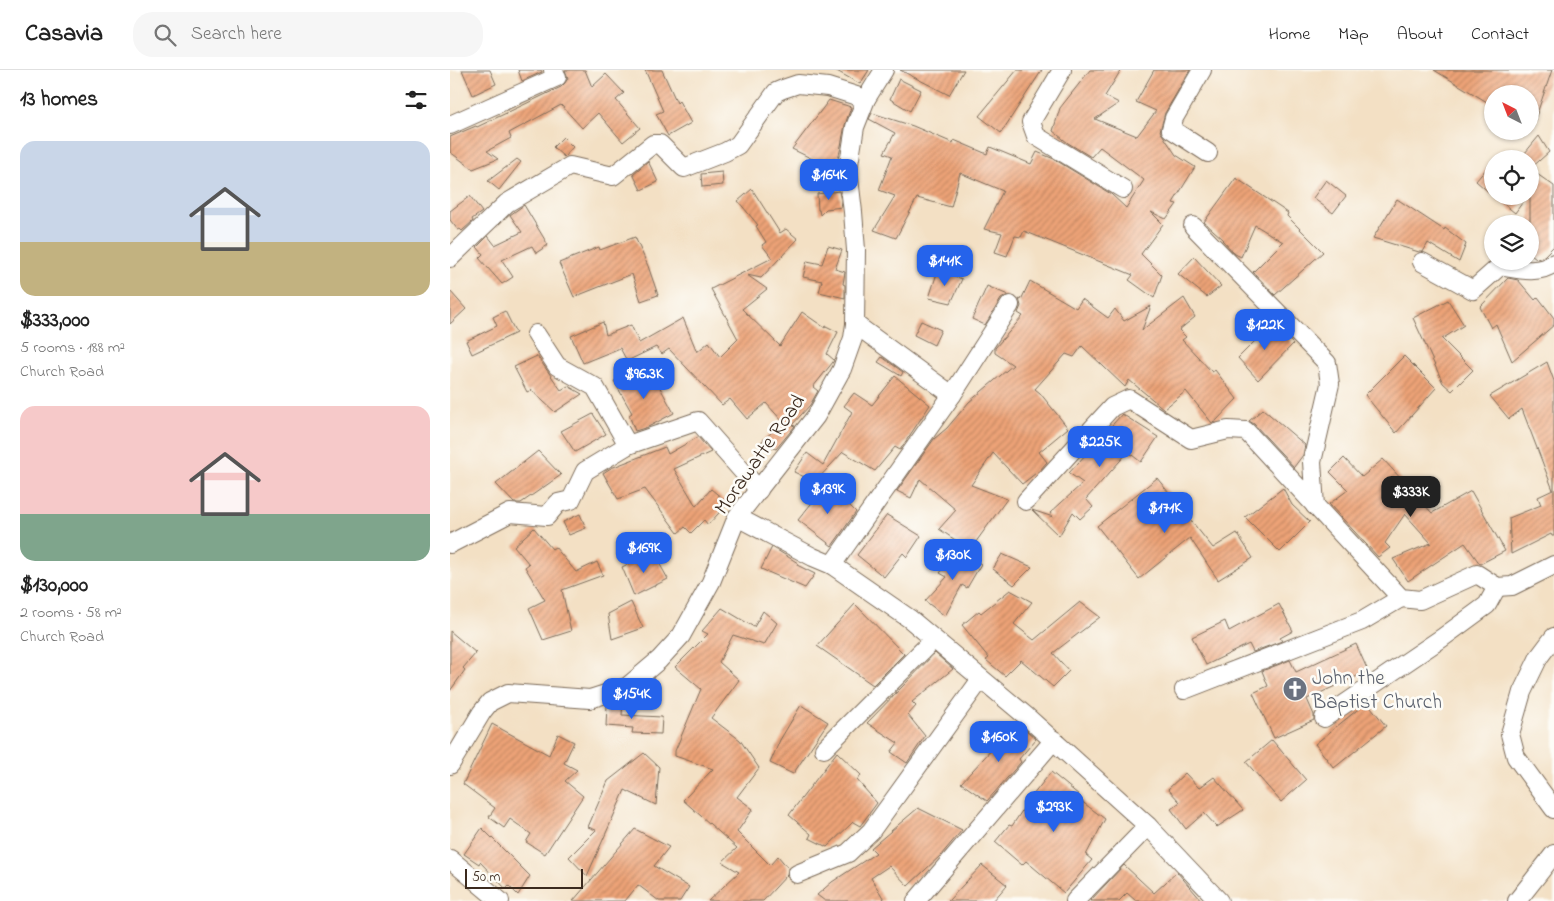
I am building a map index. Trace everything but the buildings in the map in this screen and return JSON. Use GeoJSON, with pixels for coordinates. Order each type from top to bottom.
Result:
{"type":"FeatureCollection","features":[{"type":"Feature","properties":{"kind":"street"},"geometry":{"type":"LineString","coordinates":[[450,125],[557,77],[554,70]]}},
{"type":"Feature","properties":{"kind":"street","name":"Morawatte Road"},"geometry":{"type":"LineString","coordinates":[[450,765],[490,702],[508,693],[590,699],[627,687],[659,660],[681,636],[711,582],[737,517],[816,416],[842,368],[853,338],[855,324],[856,250],[854,212],[848,170],[855,128],[866,99],[884,70]]}},
{"type":"Feature","properties":{"kind":"street"},"geometry":{"type":"LineString","coordinates":[[1062,70],[1031,122],[1036,136],[1123,188]]}},
{"type":"Feature","properties":{"kind":"street"},"geometry":{"type":"LineString","coordinates":[[1202,70],[1174,118],[1172,129],[1208,153]]}},
{"type":"Feature","properties":{"kind":"street"},"geometry":{"type":"LineString","coordinates":[[450,258],[507,203],[570,166],[612,176],[653,144],[660,144],[684,168],[738,145],[776,92],[798,84],[828,88],[866,99]]}},
{"type":"Feature","properties":{"kind":"street"},"geometry":{"type":"LineString","coordinates":[[1193,226],[1327,363],[1330,384],[1312,462],[1315,506]]}},
{"type":"Feature","properties":{"kind":"street"},"geometry":{"type":"LineString","coordinates":[[1422,262],[1474,290],[1500,266],[1533,271],[1554,263]]}},
{"type":"Feature","properties":{"kind":"street"},"geometry":{"type":"LineString","coordinates":[[832,565],[952,395],[1010,305]]}},
{"type":"Feature","properties":{"kind":"street"},"geometry":{"type":"LineString","coordinates":[[855,324],[952,395]]}},
{"type":"Feature","properties":{"kind":"street"},"geometry":{"type":"LineString","coordinates":[[536,334],[557,366],[596,387],[628,445]]}},
{"type":"Feature","properties":{"kind":"street"},"geometry":{"type":"LineString","coordinates":[[1026,501],[1112,407],[1129,399],[1191,439],[1228,430],[1246,431],[1401,598]]}},
{"type":"Feature","properties":{"kind":"street"},"geometry":{"type":"LineString","coordinates":[[450,544],[510,513],[547,516],[558,503],[571,500],[585,471],[628,445],[698,421],[759,490]]}},
{"type":"Feature","properties":{"kind":"street"},"geometry":{"type":"LineString","coordinates":[[737,517],[832,565],[910,619],[1054,740],[1148,826],[1219,901]]}},
{"type":"Feature","properties":{"kind":"street"},"geometry":{"type":"LineString","coordinates":[[1324,718],[1442,638],[1487,605],[1504,587],[1554,565]]}},
{"type":"Feature","properties":{"kind":"street"},"geometry":{"type":"LineString","coordinates":[[1184,690],[1362,621],[1401,598],[1420,600],[1477,574],[1504,587]]}},
{"type":"Feature","properties":{"kind":"street"},"geometry":{"type":"LineString","coordinates":[[1554,637],[1539,658],[1522,692],[1510,734],[1516,757],[1554,809]]}},
{"type":"Feature","properties":{"kind":"street"},"geometry":{"type":"LineString","coordinates":[[824,749],[933,640]]}},
{"type":"Feature","properties":{"kind":"street"},"geometry":{"type":"LineString","coordinates":[[797,874],[848,853],[871,831],[981,679]]}},
{"type":"Feature","properties":{"kind":"street"},"geometry":{"type":"LineString","coordinates":[[916,901],[1054,740]]}},
{"type":"Feature","properties":{"kind":"street"},"geometry":{"type":"LineString","coordinates":[[1075,901],[1148,826]]}},
{"type":"Feature","properties":{"kind":"street"},"geometry":{"type":"LineString","coordinates":[[1523,899],[1554,854]]}},
{"type":"Feature","properties":{"kind":"street"},"geometry":{"type":"LineString","coordinates":[[450,859],[500,901]]}},
{"type":"Feature","properties":{"kind":"place","name":"John the Baptist Church"},"geometry":{"type":"Point","coordinates":[1295,689]}}]}
